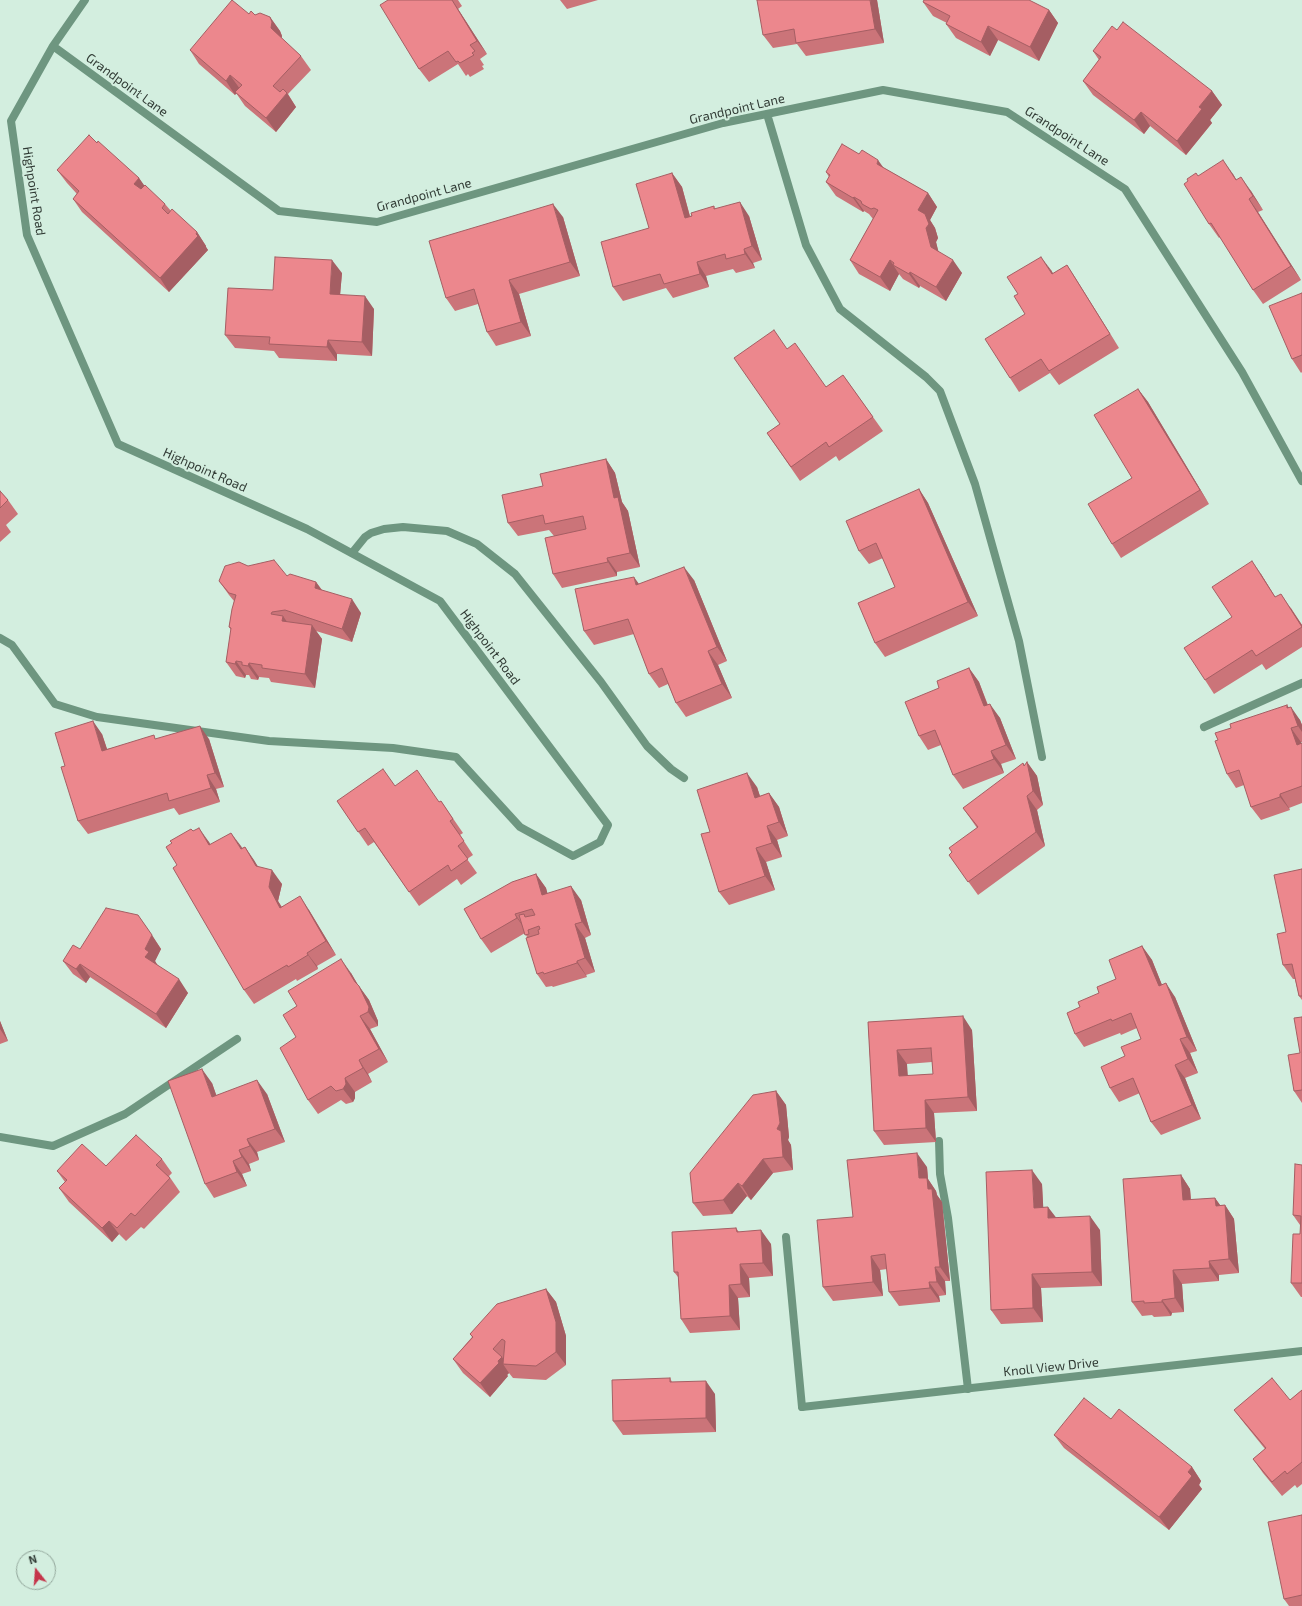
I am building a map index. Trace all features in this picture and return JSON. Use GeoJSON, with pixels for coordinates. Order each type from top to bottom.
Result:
{"type":"FeatureCollection","features":[{"type":"Feature","properties":{"kind":"street","name":"Highpoint Road"},"geometry":{"type":"LineString","coordinates":[[0,638],[12,645],[55,704],[97,717],[269,741],[393,748],[456,757],[520,827],[573,856],[600,842],[608,825],[440,601],[307,529],[118,444],[27,235],[11,121],[53,46],[85,0]]}},
{"type":"Feature","properties":{"kind":"street","name":"Grandpoint Lane"},"geometry":{"type":"LineString","coordinates":[[53,46],[280,211],[377,222],[723,123],[883,90],[1007,112],[1125,188],[1242,372],[1302,481]]}},
{"type":"Feature","properties":{"kind":"street"},"geometry":{"type":"LineString","coordinates":[[767,114],[806,245],[840,309],[926,377],[940,392],[975,484],[1019,641],[1042,757]]}},
{"type":"Feature","properties":{"kind":"street"},"geometry":{"type":"LineString","coordinates":[[352,553],[365,537],[371,533],[384,529],[403,527],[447,531],[477,544],[515,574],[601,682],[647,746],[684,778]]}},
{"type":"Feature","properties":{"kind":"street"},"geometry":{"type":"LineString","coordinates":[[1204,727],[1302,683]]}},
{"type":"Feature","properties":{"kind":"street"},"geometry":{"type":"LineString","coordinates":[[0,1137],[53,1146],[125,1114],[237,1039]]}},
{"type":"Feature","properties":{"kind":"street"},"geometry":{"type":"LineString","coordinates":[[939,1141],[940,1174],[949,1226],[968,1389]]}},
{"type":"Feature","properties":{"kind":"street","name":"Knoll View Drive"},"geometry":{"type":"LineString","coordinates":[[786,1237],[802,1407],[1302,1351]]}},
{"type":"Feature","properties":{"kind":"building"},"geometry":{"type":"Polygon","coordinates":[[[232,0],[249,14],[251,11],[255,15],[260,13],[270,17],[272,22],[271,28],[301,56],[273,86],[280,92],[283,89],[287,93],[266,118],[235,92],[242,85],[230,75],[226,81],[190,50],[232,0]]]}},
{"type":"Feature","properties":{"kind":"building"},"geometry":{"type":"Polygon","coordinates":[[[388,0],[452,0],[477,41],[470,45],[475,51],[472,53],[474,55],[460,63],[458,61],[456,62],[448,51],[419,69],[380,5],[388,0]]]}},
{"type":"Feature","properties":{"kind":"building"},"geometry":{"type":"Polygon","coordinates":[[[757,0],[870,0],[875,29],[796,43],[794,29],[763,35],[757,0]]]}},
{"type":"Feature","properties":{"kind":"building"},"geometry":{"type":"Polygon","coordinates":[[[924,0],[1029,0],[1049,10],[1030,47],[988,26],[981,42],[946,24],[950,16],[923,2],[924,0]]]}},
{"type":"Feature","properties":{"kind":"building"},"geometry":{"type":"Polygon","coordinates":[[[1123,22],[1212,91],[1199,107],[1202,109],[1177,141],[1141,112],[1134,120],[1083,81],[1101,57],[1093,51],[1112,26],[1117,30],[1123,22]]]}},
{"type":"Feature","properties":{"kind":"building"},"geometry":{"type":"Polygon","coordinates":[[[89,135],[97,143],[98,141],[139,178],[134,184],[141,189],[145,185],[165,204],[162,208],[168,214],[172,209],[197,232],[196,234],[198,236],[160,278],[73,199],[79,191],[57,170],[89,135]]]}},
{"type":"Feature","properties":{"kind":"building"},"geometry":{"type":"Polygon","coordinates":[[[842,144],[859,154],[862,150],[878,160],[877,164],[928,193],[918,210],[925,214],[929,224],[926,228],[931,247],[953,260],[936,287],[910,272],[909,274],[893,265],[894,263],[890,260],[880,277],[850,260],[878,210],[874,208],[871,209],[862,204],[861,201],[826,182],[830,175],[826,172],[842,144]]]}},
{"type":"Feature","properties":{"kind":"building"},"geometry":{"type":"Polygon","coordinates":[[[1223,160],[1236,180],[1241,177],[1253,196],[1249,199],[1291,266],[1253,290],[1211,223],[1209,224],[1184,184],[1188,181],[1187,179],[1196,173],[1198,176],[1223,160]]]}},
{"type":"Feature","properties":{"kind":"building"},"geometry":{"type":"Polygon","coordinates":[[[672,173],[685,218],[692,216],[691,213],[714,206],[714,209],[740,202],[752,246],[744,249],[745,254],[726,259],[725,254],[697,262],[700,274],[664,284],[660,274],[613,287],[601,242],[649,228],[636,184],[672,173]]]}},
{"type":"Feature","properties":{"kind":"building"},"geometry":{"type":"Polygon","coordinates":[[[553,204],[570,262],[509,280],[521,322],[487,332],[474,289],[446,298],[429,241],[553,204]]]}},
{"type":"Feature","properties":{"kind":"building"},"geometry":{"type":"Polygon","coordinates":[[[275,257],[332,260],[330,294],[365,296],[362,342],[328,340],[327,347],[269,344],[270,337],[225,335],[228,288],[273,290],[275,257]]]}},
{"type":"Feature","properties":{"kind":"building"},"geometry":{"type":"Polygon","coordinates":[[[1041,257],[1052,274],[1067,265],[1110,334],[1049,371],[1041,359],[1010,378],[985,339],[1025,314],[1014,296],[1018,294],[1007,277],[1041,257]]]}},
{"type":"Feature","properties":{"kind":"building"},"geometry":{"type":"Polygon","coordinates":[[[1302,293],[1302,355],[1292,359],[1269,306],[1302,293]]]}},
{"type":"Feature","properties":{"kind":"building"},"geometry":{"type":"Polygon","coordinates":[[[774,330],[787,349],[795,343],[826,387],[843,375],[873,417],[829,447],[826,442],[791,467],[767,433],[780,424],[734,358],[774,330]]]}},
{"type":"Feature","properties":{"kind":"building"},"geometry":{"type":"Polygon","coordinates":[[[1138,389],[1200,490],[1112,544],[1088,504],[1132,478],[1094,415],[1138,389]]]}},
{"type":"Feature","properties":{"kind":"building"},"geometry":{"type":"Polygon","coordinates":[[[606,459],[614,498],[618,497],[630,553],[607,558],[608,562],[553,574],[545,538],[586,529],[583,516],[545,524],[543,515],[508,523],[502,495],[543,486],[540,474],[606,459]]]}},
{"type":"Feature","properties":{"kind":"building"},"geometry":{"type":"Polygon","coordinates":[[[919,489],[968,602],[875,643],[858,603],[895,587],[876,543],[859,551],[846,521],[919,489]]]}},
{"type":"Feature","properties":{"kind":"building"},"geometry":{"type":"Polygon","coordinates":[[[0,491],[8,500],[0,508],[0,491]]]}},
{"type":"Feature","properties":{"kind":"building"},"geometry":{"type":"Polygon","coordinates":[[[274,560],[287,576],[290,574],[316,582],[315,588],[352,599],[342,629],[285,610],[272,612],[271,614],[283,616],[282,621],[312,625],[305,674],[262,668],[262,665],[249,663],[248,666],[242,665],[242,662],[236,661],[235,664],[226,662],[231,628],[229,627],[236,595],[229,593],[219,581],[225,566],[239,562],[248,566],[274,560]]]}},
{"type":"Feature","properties":{"kind":"building"},"geometry":{"type":"Polygon","coordinates":[[[1252,561],[1275,597],[1281,594],[1302,627],[1256,656],[1252,650],[1205,680],[1184,648],[1232,617],[1212,587],[1252,561]]]}},
{"type":"Feature","properties":{"kind":"building"},"geometry":{"type":"Polygon","coordinates":[[[684,567],[717,647],[708,651],[722,684],[676,703],[662,668],[649,674],[628,619],[584,631],[575,589],[634,577],[636,585],[684,567]]]}},
{"type":"Feature","properties":{"kind":"building"},"geometry":{"type":"Polygon","coordinates":[[[969,668],[984,706],[990,704],[1006,745],[991,751],[994,759],[953,775],[935,730],[919,736],[905,702],[939,688],[937,681],[969,668]]]}},
{"type":"Feature","properties":{"kind":"building"},"geometry":{"type":"Polygon","coordinates":[[[1287,705],[1287,708],[1291,707],[1298,726],[1291,728],[1297,745],[1302,743],[1302,786],[1280,794],[1280,797],[1251,807],[1239,770],[1227,774],[1215,741],[1218,740],[1215,733],[1231,728],[1230,724],[1287,705]]]}},
{"type":"Feature","properties":{"kind":"building"},"geometry":{"type":"Polygon","coordinates":[[[93,721],[102,751],[154,735],[155,739],[200,726],[215,773],[207,775],[211,788],[169,801],[167,793],[78,821],[61,767],[65,766],[55,733],[93,721]]]}},
{"type":"Feature","properties":{"kind":"building"},"geometry":{"type":"Polygon","coordinates":[[[1027,762],[1033,791],[1027,796],[1036,832],[968,882],[949,855],[952,852],[949,848],[978,827],[963,808],[1023,763],[1024,766],[1027,762]]]}},
{"type":"Feature","properties":{"kind":"building"},"geometry":{"type":"Polygon","coordinates":[[[383,769],[395,786],[417,770],[439,802],[441,801],[453,819],[450,821],[464,841],[458,846],[468,859],[451,871],[448,865],[409,892],[365,828],[358,832],[337,801],[383,769]]]}},
{"type":"Feature","properties":{"kind":"building"},"geometry":{"type":"Polygon","coordinates":[[[747,773],[755,798],[769,793],[779,822],[767,826],[772,843],[756,848],[765,876],[719,892],[701,834],[710,832],[697,790],[747,773]]]}},
{"type":"Feature","properties":{"kind":"building"},"geometry":{"type":"Polygon","coordinates":[[[199,828],[209,845],[231,833],[241,849],[245,847],[256,866],[272,870],[269,887],[280,908],[300,896],[326,941],[307,953],[308,955],[288,967],[287,965],[244,990],[173,868],[177,865],[166,847],[172,843],[170,841],[191,829],[193,831],[199,828]]]}},
{"type":"Feature","properties":{"kind":"building"},"geometry":{"type":"Polygon","coordinates":[[[1302,869],[1302,996],[1299,996],[1292,964],[1283,965],[1277,934],[1286,932],[1274,875],[1302,869]]]}},
{"type":"Feature","properties":{"kind":"building"},"geometry":{"type":"Polygon","coordinates":[[[536,874],[542,895],[571,886],[582,922],[575,924],[585,958],[577,961],[577,963],[544,974],[543,972],[537,974],[526,938],[539,934],[539,926],[528,930],[529,934],[525,935],[519,915],[524,914],[525,917],[535,915],[532,909],[515,914],[517,918],[481,939],[464,909],[512,882],[536,874]]]}},
{"type":"Feature","properties":{"kind":"building"},"geometry":{"type":"Polygon","coordinates":[[[106,908],[138,915],[152,935],[145,949],[149,952],[145,957],[179,979],[156,1014],[80,964],[76,969],[63,961],[73,945],[80,949],[106,908]]]}},
{"type":"Feature","properties":{"kind":"building"},"geometry":{"type":"Polygon","coordinates":[[[1142,946],[1159,986],[1166,983],[1187,1037],[1180,1039],[1188,1059],[1175,1065],[1192,1105],[1151,1122],[1133,1078],[1110,1088],[1101,1067],[1125,1056],[1121,1047],[1141,1039],[1131,1013],[1112,1021],[1111,1019],[1075,1034],[1067,1013],[1080,1007],[1078,1002],[1099,993],[1097,987],[1116,979],[1109,960],[1142,946]]]}},
{"type":"Feature","properties":{"kind":"building"},"geometry":{"type":"Polygon","coordinates":[[[341,959],[359,986],[369,1007],[368,1012],[360,1016],[379,1049],[359,1060],[363,1068],[345,1078],[346,1084],[343,1089],[336,1091],[331,1086],[308,1100],[280,1048],[296,1037],[283,1015],[297,1006],[288,991],[341,959]]]}},
{"type":"Feature","properties":{"kind":"building"},"geometry":{"type":"Polygon","coordinates":[[[963,1016],[968,1097],[925,1100],[926,1128],[874,1131],[868,1022],[963,1016]],[[931,1048],[897,1050],[899,1076],[933,1074],[931,1048]]]}},
{"type":"Feature","properties":{"kind":"building"},"geometry":{"type":"Polygon","coordinates":[[[1302,1017],[1302,1090],[1294,1091],[1288,1055],[1300,1053],[1294,1018],[1302,1017]]]}},
{"type":"Feature","properties":{"kind":"building"},"geometry":{"type":"Polygon","coordinates":[[[202,1069],[212,1097],[257,1080],[275,1129],[247,1139],[250,1146],[239,1150],[242,1157],[233,1161],[237,1172],[205,1184],[168,1081],[202,1069]]]}},
{"type":"Feature","properties":{"kind":"building"},"geometry":{"type":"Polygon","coordinates":[[[776,1091],[780,1123],[777,1129],[781,1131],[783,1157],[763,1159],[742,1186],[738,1183],[723,1200],[693,1203],[690,1173],[753,1095],[776,1091]]]}},
{"type":"Feature","properties":{"kind":"building"},"geometry":{"type":"Polygon","coordinates":[[[136,1135],[162,1159],[156,1165],[170,1178],[135,1216],[131,1213],[117,1228],[109,1221],[102,1228],[59,1188],[67,1180],[57,1171],[82,1144],[106,1166],[136,1135]]]}},
{"type":"Feature","properties":{"kind":"building"},"geometry":{"type":"Polygon","coordinates":[[[917,1153],[919,1178],[927,1178],[928,1189],[932,1189],[940,1267],[935,1267],[937,1282],[929,1282],[930,1288],[889,1292],[885,1254],[871,1256],[873,1282],[823,1287],[817,1220],[853,1217],[847,1160],[917,1153]]]}},
{"type":"Feature","properties":{"kind":"building"},"geometry":{"type":"Polygon","coordinates":[[[1295,1164],[1302,1165],[1302,1283],[1291,1283],[1293,1234],[1300,1234],[1301,1216],[1293,1215],[1295,1164]]]}},
{"type":"Feature","properties":{"kind":"building"},"geometry":{"type":"Polygon","coordinates":[[[1032,1170],[1034,1208],[1048,1207],[1048,1218],[1090,1216],[1092,1272],[1032,1274],[1033,1308],[991,1310],[986,1172],[1032,1170]]]}},
{"type":"Feature","properties":{"kind":"building"},"geometry":{"type":"Polygon","coordinates":[[[1181,1175],[1183,1200],[1215,1198],[1216,1206],[1225,1205],[1229,1259],[1209,1261],[1210,1268],[1173,1270],[1175,1298],[1162,1300],[1162,1302],[1132,1302],[1123,1179],[1181,1175]]]}},
{"type":"Feature","properties":{"kind":"building"},"geometry":{"type":"Polygon","coordinates":[[[736,1228],[737,1232],[761,1230],[763,1263],[740,1264],[741,1284],[729,1285],[730,1316],[681,1319],[678,1272],[674,1272],[672,1232],[736,1228]]]}},
{"type":"Feature","properties":{"kind":"building"},"geometry":{"type":"Polygon","coordinates":[[[546,1289],[556,1322],[556,1352],[536,1366],[503,1364],[505,1341],[502,1339],[493,1349],[502,1357],[498,1361],[499,1363],[480,1383],[453,1359],[473,1337],[470,1334],[497,1304],[546,1289]]]}},
{"type":"Feature","properties":{"kind":"building"},"geometry":{"type":"Polygon","coordinates":[[[670,1378],[670,1382],[706,1381],[706,1418],[613,1421],[612,1380],[670,1378]]]}},
{"type":"Feature","properties":{"kind":"building"},"geometry":{"type":"Polygon","coordinates":[[[1272,1378],[1290,1400],[1302,1390],[1302,1462],[1287,1474],[1285,1471],[1272,1482],[1253,1459],[1266,1448],[1234,1410],[1272,1378]]]}},
{"type":"Feature","properties":{"kind":"building"},"geometry":{"type":"Polygon","coordinates":[[[1084,1398],[1111,1419],[1119,1409],[1192,1467],[1188,1472],[1192,1476],[1159,1517],[1054,1435],[1084,1398]]]}},
{"type":"Feature","properties":{"kind":"building"},"geometry":{"type":"Polygon","coordinates":[[[1302,1515],[1302,1595],[1284,1599],[1268,1522],[1302,1515]]]}}]}
